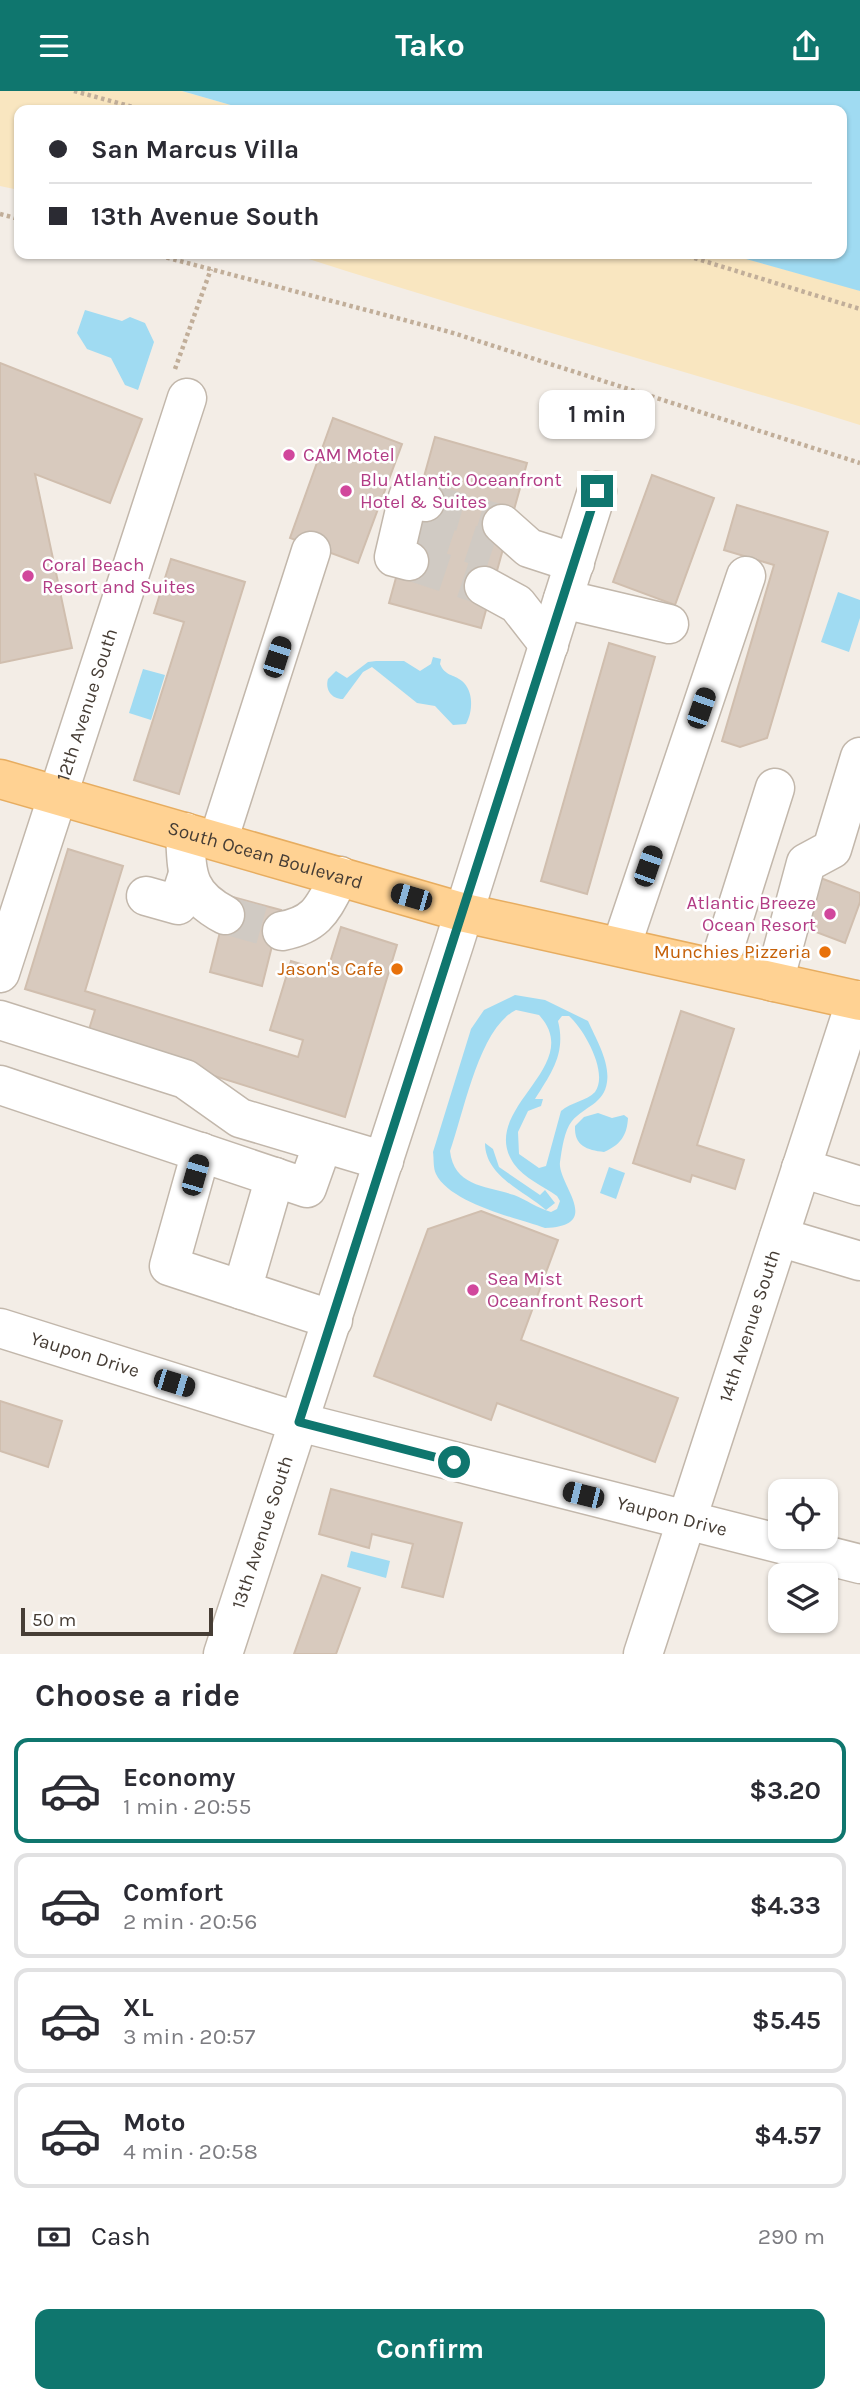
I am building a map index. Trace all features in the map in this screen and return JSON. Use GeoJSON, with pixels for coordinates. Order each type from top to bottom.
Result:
{"type":"FeatureCollection","features":[{"type":"Feature","properties":{"kind":"main road","name":"South Ocean Boulevard"},"geometry":{"type":"LineString","coordinates":[[0,779],[465,913],[858,1000]]}},
{"type":"Feature","properties":{"kind":"street","name":"12th Avenue South"},"geometry":{"type":"LineString","coordinates":[[0,974],[56,794],[187,398]]}},
{"type":"Feature","properties":{"kind":"street","name":"13th Avenue South"},"geometry":{"type":"LineString","coordinates":[[223,1654],[465,913],[597,491]]}},
{"type":"Feature","properties":{"kind":"street"},"geometry":{"type":"LineString","coordinates":[[146,896],[178,905],[311,551]]}},
{"type":"Feature","properties":{"kind":"street"},"geometry":{"type":"LineString","coordinates":[[549,645],[517,604],[502,552],[575,562]]}},
{"type":"Feature","properties":{"kind":"street"},"geometry":{"type":"LineString","coordinates":[[621,947],[746,576]]}},
{"type":"Feature","properties":{"kind":"street"},"geometry":{"type":"LineString","coordinates":[[563,599],[669,624]]}},
{"type":"Feature","properties":{"kind":"street"},"geometry":{"type":"LineString","coordinates":[[774,982],[806,863],[846,854],[860,757]]}},
{"type":"Feature","properties":{"kind":"street"},"geometry":{"type":"LineString","coordinates":[[718,968],[775,788]]}},
{"type":"Feature","properties":{"kind":"street"},"geometry":{"type":"LineString","coordinates":[[282,931],[301,927],[320,915],[340,876]]}},
{"type":"Feature","properties":{"kind":"street"},"geometry":{"type":"LineString","coordinates":[[187,877],[204,904],[225,915]]}},
{"type":"Feature","properties":{"kind":"street","name":"14th Avenue South"},"geometry":{"type":"LineString","coordinates":[[643,1654],[858,1000]]}},
{"type":"Feature","properties":{"kind":"street"},"geometry":{"type":"LineString","coordinates":[[0,1020],[186,1079],[240,1118],[384,1161]]}},
{"type":"Feature","properties":{"kind":"street"},"geometry":{"type":"LineString","coordinates":[[0,1085],[307,1188],[323,1143]]}},
{"type":"Feature","properties":{"kind":"street"},"geometry":{"type":"LineString","coordinates":[[201,1153],[169,1266],[332,1321]]}},
{"type":"Feature","properties":{"kind":"street"},"geometry":{"type":"LineString","coordinates":[[802,1168],[860,1186]]}},
{"type":"Feature","properties":{"kind":"street"},"geometry":{"type":"LineString","coordinates":[[242,1290],[275,1177]]}},
{"type":"Feature","properties":{"kind":"street"},"geometry":{"type":"LineString","coordinates":[[779,1237],[860,1261]]}},
{"type":"Feature","properties":{"kind":"street","name":"Yaupon Drive"},"geometry":{"type":"LineString","coordinates":[[0,1328],[299,1422],[860,1564]]}},
{"type":"Feature","properties":{"kind":"path"},"geometry":{"type":"LineString","coordinates":[[74,91],[126,105]]}},
{"type":"Feature","properties":{"kind":"path"},"geometry":{"type":"LineString","coordinates":[[172,259],[450,332],[860,463]]}},
{"type":"Feature","properties":{"kind":"path"},"geometry":{"type":"LineString","coordinates":[[697,259],[860,309]]}},
{"type":"Feature","properties":{"kind":"path"},"geometry":{"type":"LineString","coordinates":[[187,398],[171,379],[211,269]]}},
{"type":"Feature","properties":{"kind":"sand"},"geometry":{"type":"Polygon","coordinates":[[[0,91],[182,91],[231,105],[14,105],[14,189],[0,186],[0,91]]]}},
{"type":"Feature","properties":{"kind":"sand"},"geometry":{"type":"Polygon","coordinates":[[[309,259],[746,259],[852,288],[860,291],[860,425],[718,382],[309,259]]]}},
{"type":"Feature","properties":{"kind":"water"},"geometry":{"type":"Polygon","coordinates":[[[182,91],[860,91],[860,291],[746,259],[847,259],[847,105],[231,105],[182,91]]]}},
{"type":"Feature","properties":{"kind":"water"},"geometry":{"type":"Polygon","coordinates":[[[85,310],[122,321],[130,317],[145,323],[154,342],[138,390],[125,385],[111,358],[87,349],[77,333],[85,310]]]}},
{"type":"Feature","properties":{"kind":"water"},"geometry":{"type":"Polygon","coordinates":[[[838,592],[860,600],[860,618],[849,652],[821,642],[838,592]]]}},
{"type":"Feature","properties":{"kind":"water"},"geometry":{"type":"Polygon","coordinates":[[[433,657],[441,659],[440,664],[444,671],[462,681],[469,690],[471,708],[466,724],[453,725],[435,706],[417,703],[372,667],[363,672],[343,699],[335,697],[328,690],[328,679],[336,671],[347,678],[368,662],[404,661],[420,671],[431,664],[433,657]]]}},
{"type":"Feature","properties":{"kind":"water"},"geometry":{"type":"Polygon","coordinates":[[[143,669],[165,675],[151,720],[129,713],[143,669]]]}},
{"type":"Feature","properties":{"kind":"water"},"geometry":{"type":"Polygon","coordinates":[[[515,995],[545,1000],[588,1021],[602,1051],[607,1074],[605,1089],[598,1100],[572,1121],[564,1140],[561,1171],[575,1212],[572,1220],[563,1225],[545,1228],[485,1208],[455,1193],[435,1172],[433,1152],[471,1029],[484,1010],[515,995]],[[516,1010],[503,1020],[492,1034],[483,1052],[450,1151],[458,1172],[473,1183],[514,1195],[551,1212],[557,1209],[560,1201],[557,1196],[518,1169],[506,1144],[509,1125],[518,1106],[542,1070],[550,1052],[550,1034],[539,1015],[516,1010]],[[562,1016],[558,1021],[559,1053],[535,1099],[543,1099],[541,1106],[528,1111],[518,1132],[519,1154],[539,1168],[546,1166],[561,1111],[592,1095],[599,1084],[597,1063],[588,1041],[569,1016],[562,1016]]]}},
{"type":"Feature","properties":{"kind":"water"},"geometry":{"type":"Polygon","coordinates":[[[598,1113],[612,1118],[624,1115],[628,1118],[622,1139],[604,1152],[583,1146],[575,1133],[575,1126],[584,1117],[598,1113]]]}},
{"type":"Feature","properties":{"kind":"water"},"geometry":{"type":"Polygon","coordinates":[[[485,1143],[493,1149],[499,1167],[540,1195],[545,1190],[555,1203],[546,1210],[507,1182],[491,1165],[485,1143]]]}},
{"type":"Feature","properties":{"kind":"water"},"geometry":{"type":"Polygon","coordinates":[[[609,1167],[625,1173],[616,1199],[600,1193],[609,1167]]]}},
{"type":"Feature","properties":{"kind":"water"},"geometry":{"type":"Polygon","coordinates":[[[351,1551],[390,1561],[386,1578],[347,1567],[351,1551]]]}},
{"type":"Feature","properties":{"kind":"building","name":"Coral Beach Resort and Suites"},"geometry":{"type":"Polygon","coordinates":[[[0,363],[142,419],[110,503],[35,474],[72,648],[0,663],[0,363]]]}},
{"type":"Feature","properties":{"kind":"building","name":"Blu Atlantic Oceanfront Hotel & Suites"},"geometry":{"type":"Polygon","coordinates":[[[333,418],[402,444],[358,563],[290,538],[333,418]]]}},
{"type":"Feature","properties":{"kind":"building"},"geometry":{"type":"Polygon","coordinates":[[[435,437],[527,463],[481,628],[389,603],[435,437]]]}},
{"type":"Feature","properties":{"kind":"building"},"geometry":{"type":"Polygon","coordinates":[[[652,475],[714,498],[675,605],[613,582],[652,475]]]}},
{"type":"Feature","properties":{"kind":"building"},"geometry":{"type":"Polygon","coordinates":[[[737,505],[828,532],[767,738],[740,747],[722,741],[774,565],[724,550],[737,505]]]}},
{"type":"Feature","properties":{"kind":"building"},"geometry":{"type":"Polygon","coordinates":[[[171,559],[245,582],[179,794],[134,780],[184,622],[154,613],[171,559]]]}},
{"type":"Feature","properties":{"kind":"building"},"geometry":{"type":"Polygon","coordinates":[[[609,643],[655,657],[587,894],[541,881],[609,643]]]}},
{"type":"Feature","properties":{"kind":"building"},"geometry":{"type":"Polygon","coordinates":[[[68,849],[123,866],[85,991],[298,1057],[303,1040],[270,1030],[291,961],[327,972],[341,927],[397,945],[345,1117],[87,1036],[95,1010],[25,989],[68,849]]]}},
{"type":"Feature","properties":{"kind":"building","name":"Atlantic Breeze Ocean Resort"},"geometry":{"type":"Polygon","coordinates":[[[818,877],[860,893],[860,902],[845,943],[800,926],[818,877]]]}},
{"type":"Feature","properties":{"kind":"building"},"geometry":{"type":"Polygon","coordinates":[[[229,896],[281,910],[262,986],[210,972],[229,896]]]}},
{"type":"Feature","properties":{"kind":"building"},"geometry":{"type":"Polygon","coordinates":[[[681,1011],[734,1029],[697,1145],[744,1160],[735,1189],[692,1175],[690,1182],[633,1163],[681,1011]]]}},
{"type":"Feature","properties":{"kind":"building","name":"Sea Mist Oceanfront Resort"},"geometry":{"type":"Polygon","coordinates":[[[481,1211],[558,1240],[521,1340],[678,1398],[655,1462],[497,1403],[491,1420],[374,1376],[428,1229],[481,1211]]]}},
{"type":"Feature","properties":{"kind":"building"},"geometry":{"type":"Polygon","coordinates":[[[0,1401],[62,1421],[48,1467],[0,1451],[0,1401]]]}},
{"type":"Feature","properties":{"kind":"building"},"geometry":{"type":"Polygon","coordinates":[[[331,1489],[462,1523],[443,1597],[402,1587],[413,1544],[372,1534],[369,1548],[319,1534],[331,1489]]]}},
{"type":"Feature","properties":{"kind":"building"},"geometry":{"type":"Polygon","coordinates":[[[322,1575],[360,1588],[336,1654],[294,1654],[322,1575]]]}},
{"type":"Feature","properties":{"kind":"tunnel"},"geometry":{"type":"LineString","coordinates":[[425,502],[502,524]]}},
{"type":"Feature","properties":{"kind":"tunnel"},"geometry":{"type":"LineString","coordinates":[[416,526],[492,551]]}},
{"type":"Feature","properties":{"kind":"tunnel"},"geometry":{"type":"LineString","coordinates":[[409,561],[484,586]]}},
{"type":"Feature","properties":{"kind":"tunnel"},"geometry":{"type":"LineString","coordinates":[[225,915],[282,931]]}},
{"type":"Feature","properties":{"kind":"place","name":"CAM Motel"},"geometry":{"type":"Point","coordinates":[289,455]}},
{"type":"Feature","properties":{"kind":"place","name":"Blu Atlantic Oceanfront Hotel & Suites"},"geometry":{"type":"Point","coordinates":[346,491]}},
{"type":"Feature","properties":{"kind":"place","name":"Coral Beach Resort and Suites"},"geometry":{"type":"Point","coordinates":[28,576]}},
{"type":"Feature","properties":{"kind":"place","name":"Atlantic Breeze Ocean Resort"},"geometry":{"type":"Point","coordinates":[830,914]}},
{"type":"Feature","properties":{"kind":"place","name":"Munchies Pizzeria"},"geometry":{"type":"Point","coordinates":[825,952]}},
{"type":"Feature","properties":{"kind":"place","name":"Jason's Cafe"},"geometry":{"type":"Point","coordinates":[397,969]}},
{"type":"Feature","properties":{"kind":"place","name":"Sea Mist Oceanfront Resort"},"geometry":{"type":"Point","coordinates":[473,1290]}},
{"type":"Feature","properties":{"kind":"route"},"geometry":{"type":"LineString","coordinates":[[454,1462],[299,1422],[470,898],[597,491]]}}]}
